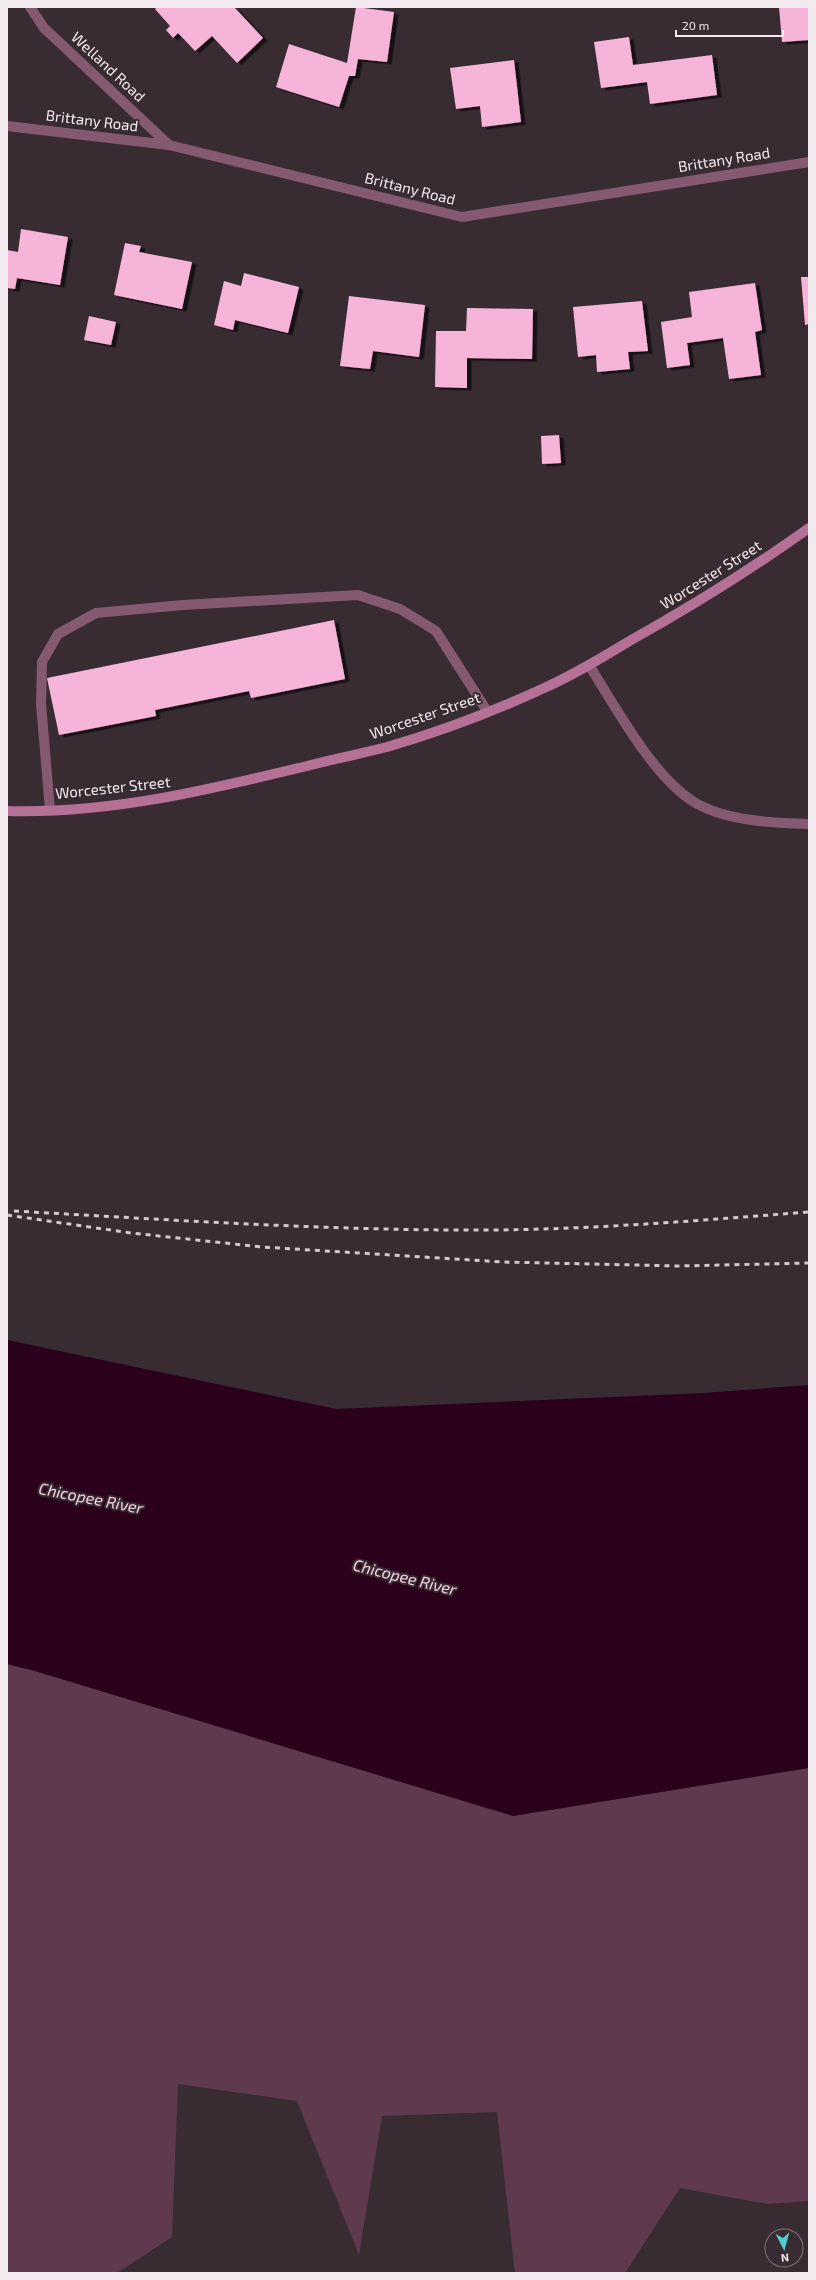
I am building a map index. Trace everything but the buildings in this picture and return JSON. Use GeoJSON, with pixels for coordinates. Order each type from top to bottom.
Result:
{"type":"FeatureCollection","features":[{"type":"Feature","properties":{"kind":"main road","name":"Worcester Street"},"geometry":{"type":"LineString","coordinates":[[7,811],[50,810],[159,800],[245,782],[388,746],[487,712],[542,690],[589,665],[743,573],[809,528]]}},
{"type":"Feature","properties":{"kind":"street","name":"Welland Road"},"geometry":{"type":"LineString","coordinates":[[30,7],[44,28],[169,145]]}},
{"type":"Feature","properties":{"kind":"street","name":"Brittany Road"},"geometry":{"type":"LineString","coordinates":[[7,126],[169,145],[462,217],[809,162]]}},
{"type":"Feature","properties":{"kind":"street"},"geometry":{"type":"LineString","coordinates":[[50,810],[41,704],[42,662],[58,634],[96,613],[183,605],[358,595],[400,609],[436,631],[487,712]]}},
{"type":"Feature","properties":{"kind":"street"},"geometry":{"type":"LineString","coordinates":[[589,665],[628,728],[649,757],[671,781],[694,802],[719,812],[773,823],[809,824]]}},
{"type":"Feature","properties":{"kind":"shaded area"},"geometry":{"type":"Polygon","coordinates":[[[7,1664],[35,1671],[513,1816],[809,1768],[809,2201],[767,2204],[680,2188],[625,2273],[515,2273],[497,2112],[382,2116],[359,2255],[297,2101],[178,2084],[172,2237],[117,2273],[7,2273],[7,1664]]]}},
{"type":"Feature","properties":{"kind":"water","name":"Chicopee River"},"geometry":{"type":"Polygon","coordinates":[[[7,1340],[336,1409],[703,1393],[809,1385],[809,1768],[513,1816],[35,1671],[7,1664],[7,1340]]]}},
{"type":"Feature","properties":{"kind":"railway"},"geometry":{"type":"LineString","coordinates":[[14,1211],[314,1227],[434,1230],[494,1230],[612,1226],[809,1212]]}},
{"type":"Feature","properties":{"kind":"railway"},"geometry":{"type":"LineString","coordinates":[[7,1215],[131,1233],[262,1247],[503,1262],[679,1266],[809,1263]]}}]}
